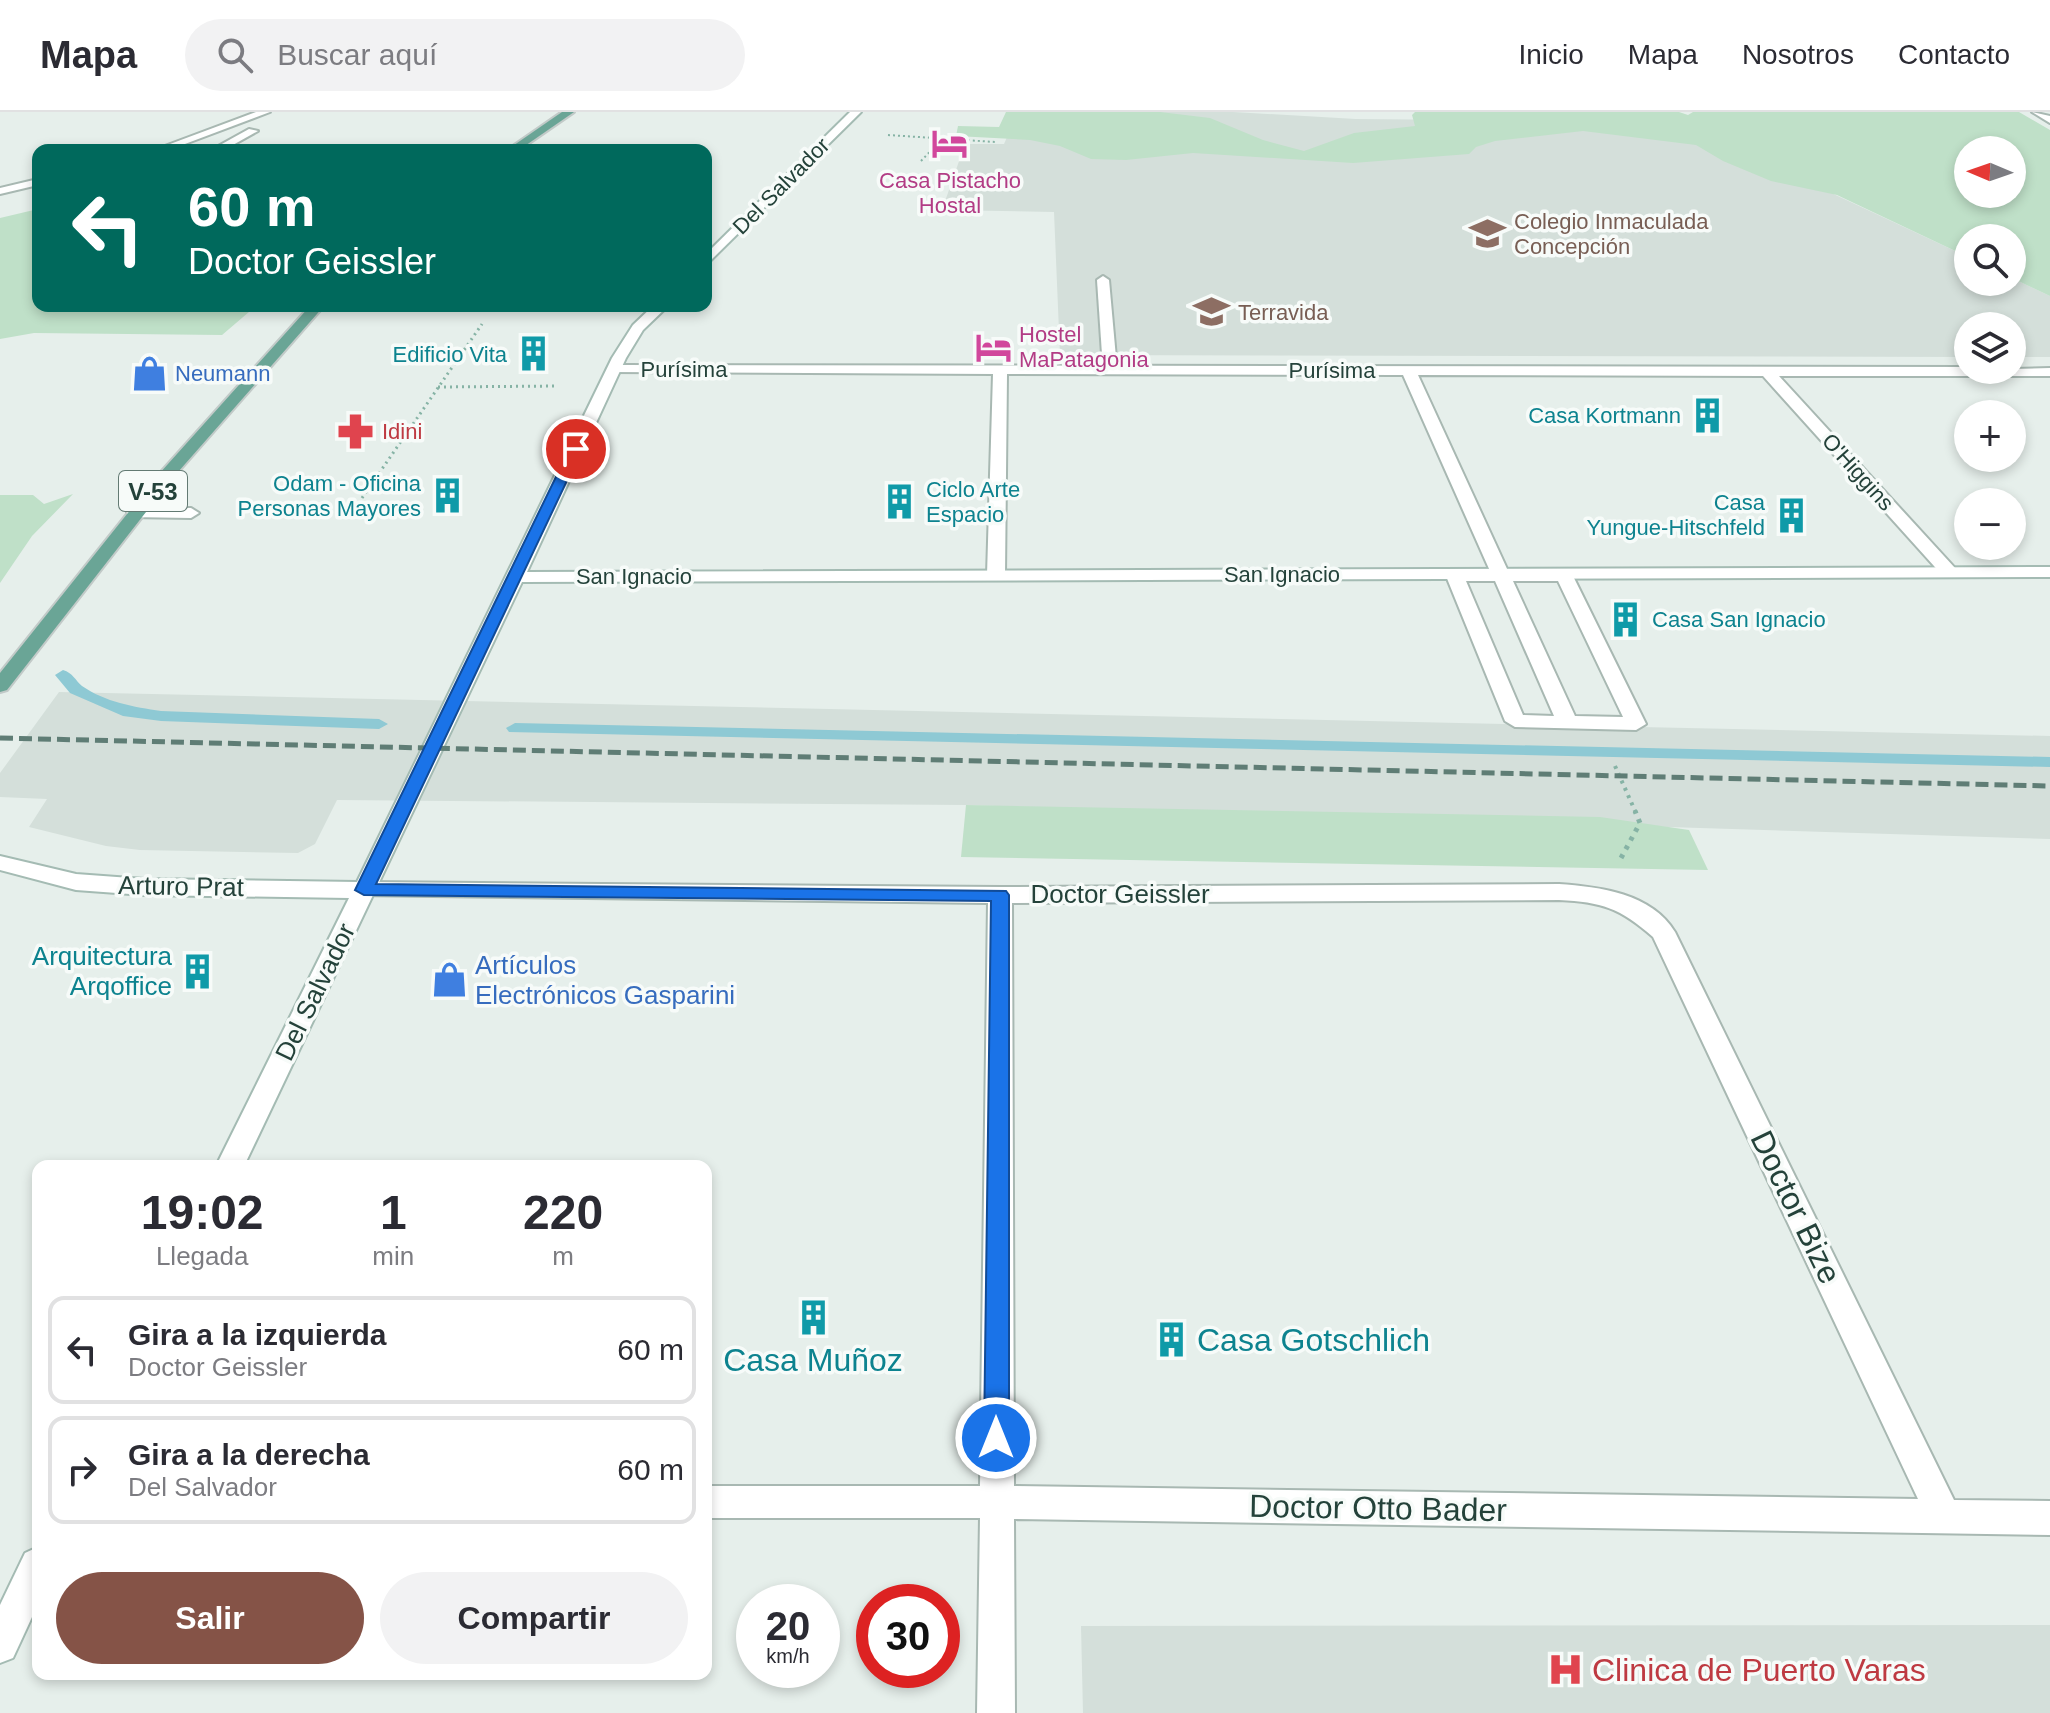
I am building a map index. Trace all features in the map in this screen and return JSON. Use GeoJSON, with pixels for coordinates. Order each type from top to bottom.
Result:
{"type":"FeatureCollection","features":[{"type":"Feature","properties":{"kind":"main road"},"geometry":{"type":"LineString","coordinates":[[521,144],[569,112]]}},
{"type":"Feature","properties":{"kind":"main road","name":"V-53"},"geometry":{"type":"LineString","coordinates":[[0,686],[135,513],[311,312]]}},
{"type":"Feature","properties":{"kind":"street"},"geometry":{"type":"LineString","coordinates":[[177,144],[265,112]]}},
{"type":"Feature","properties":{"kind":"street","name":"Del Salvador"},"geometry":{"type":"LineString","coordinates":[[712,255],[856,112]]}},
{"type":"Feature","properties":{"kind":"street"},"geometry":{"type":"LineString","coordinates":[[2037,112],[2050,120]]}},
{"type":"Feature","properties":{"kind":"street"},"geometry":{"type":"LineString","coordinates":[[228,144],[259,128],[253,118]]}},
{"type":"Feature","properties":{"kind":"street"},"geometry":{"type":"LineString","coordinates":[[0,191],[32,183]]}},
{"type":"Feature","properties":{"kind":"street"},"geometry":{"type":"LineString","coordinates":[[1103,280],[1110,369]]}},
{"type":"Feature","properties":{"kind":"street","name":"Del Salvador"},"geometry":{"type":"LineString","coordinates":[[233,1160],[454,708],[614,369],[638,328],[655,312]]}},
{"type":"Feature","properties":{"kind":"street","name":"Purísima"},"geometry":{"type":"LineString","coordinates":[[614,369],[2050,372]]}},
{"type":"Feature","properties":{"kind":"street"},"geometry":{"type":"LineString","coordinates":[[996,575],[1000,369]]}},
{"type":"Feature","properties":{"kind":"street"},"geometry":{"type":"LineString","coordinates":[[1408,370],[1565,717]]}},
{"type":"Feature","properties":{"kind":"street","name":"O'Higgins"},"geometry":{"type":"LineString","coordinates":[[1767,371],[1949,572]]}},
{"type":"Feature","properties":{"kind":"street"},"geometry":{"type":"LineString","coordinates":[[135,513],[191,513]]}},
{"type":"Feature","properties":{"kind":"street","name":"San Ignacio"},"geometry":{"type":"LineString","coordinates":[[514,577],[2050,572]]}},
{"type":"Feature","properties":{"kind":"street"},"geometry":{"type":"LineString","coordinates":[[1500,575],[1564,576],[1636,724],[1515,721],[1455,576],[1500,575]]}},
{"type":"Feature","properties":{"kind":"street","name":"Arturo Prat"},"geometry":{"type":"LineString","coordinates":[[0,863],[76,882],[144,887],[364,890]]}},
{"type":"Feature","properties":{"kind":"street","name":"Doctor Geissler"},"geometry":{"type":"LineString","coordinates":[[364,890],[1000,895],[1543,892],[1602,894],[1634,906]]}},
{"type":"Feature","properties":{"kind":"street"},"geometry":{"type":"LineString","coordinates":[[996,1713],[1000,895]]}},
{"type":"Feature","properties":{"kind":"street","name":"Doctor Bize"},"geometry":{"type":"LineString","coordinates":[[1634,906],[1663,932],[1944,1516]]}},
{"type":"Feature","properties":{"kind":"street","name":"Doctor Otto Bader"},"geometry":{"type":"LineString","coordinates":[[712,1502],[996,1502],[2050,1518]]}},
{"type":"Feature","properties":{"kind":"street"},"geometry":{"type":"LineString","coordinates":[[0,1645],[32,1578]]}},
{"type":"Feature","properties":{"kind":"path"},"geometry":{"type":"LineString","coordinates":[[835,131],[995,142]]}},
{"type":"Feature","properties":{"kind":"path"},"geometry":{"type":"LineString","coordinates":[[921,161],[942,138]]}},
{"type":"Feature","properties":{"kind":"path"},"geometry":{"type":"LineString","coordinates":[[362,498],[482,324]]}},
{"type":"Feature","properties":{"kind":"path"},"geometry":{"type":"LineString","coordinates":[[438,387],[606,386]]}},
{"type":"Feature","properties":{"kind":"path"},"geometry":{"type":"LineString","coordinates":[[1602,894],[1640,823],[1611,757]]}},
{"type":"Feature","properties":{"kind":"shaded area","name":"Colegio Inmaculada Concepción"},"geometry":{"type":"Polygon","coordinates":[[[1018,112],[1233,112],[1356,119],[1680,122],[1954,250],[1954,296],[2026,296],[2026,285],[2050,296],[2050,357],[2026,357],[2026,312],[1954,312],[1954,357],[1060,355],[1054,212],[942,210],[965,144],[1004,144],[1018,112]]]}},
{"type":"Feature","properties":{"kind":"shaded area"},"geometry":{"type":"Polygon","coordinates":[[[59,692],[2050,736],[2050,839],[966,805],[337,800],[315,844],[298,853],[140,850],[106,846],[29,827],[47,799],[0,797],[0,773],[59,692]]]}},
{"type":"Feature","properties":{"kind":"shaded area","name":"Clinica de Puerto Varas"},"geometry":{"type":"Polygon","coordinates":[[[2050,1625],[2050,1713],[1083,1713],[1081,1626],[2050,1625]]]}},
{"type":"Feature","properties":{"kind":"green space"},"geometry":{"type":"Polygon","coordinates":[[[1006,112],[1160,112],[1210,118],[1263,140],[1304,151],[1354,133],[1415,126],[1412,115],[1415,112],[1679,112],[1688,115],[1693,112],[2019,112],[2050,130],[2050,296],[2026,285],[2026,224],[1954,224],[1954,250],[1837,195],[1771,181],[1723,161],[1696,145],[1583,131],[1495,141],[1476,147],[1469,154],[1353,163],[1193,153],[1126,160],[1091,159],[1060,146],[1030,140],[956,136],[958,126],[999,127],[1006,112]]]}},
{"type":"Feature","properties":{"kind":"green space"},"geometry":{"type":"Polygon","coordinates":[[[32,210],[32,312],[249,312],[222,335],[34,333],[0,339],[0,218],[32,210]]]}},
{"type":"Feature","properties":{"kind":"green space"},"geometry":{"type":"Polygon","coordinates":[[[73,494],[32,536],[0,583],[0,495],[33,495],[44,504],[73,494]]]}},
{"type":"Feature","properties":{"kind":"green space"},"geometry":{"type":"Polygon","coordinates":[[[966,805],[1600,817],[1689,830],[1708,870],[961,857],[966,805]]]}},
{"type":"Feature","properties":{"kind":"waterway"},"geometry":{"type":"LineString","coordinates":[[63,675],[76,689],[123,711],[161,716],[379,724]]}},
{"type":"Feature","properties":{"kind":"waterway"},"geometry":{"type":"LineString","coordinates":[[515,728],[2050,762]]}},
{"type":"Feature","properties":{"kind":"railway"},"geometry":{"type":"LineString","coordinates":[[0,738],[2050,786]]}},
{"type":"Feature","properties":{"kind":"place","name":"Casa Pistacho Hostal"},"geometry":{"type":"Point","coordinates":[950,144]}},
{"type":"Feature","properties":{"kind":"place","name":"Colegio Inmaculada Concepción"},"geometry":{"type":"Point","coordinates":[1488,234]}},
{"type":"Feature","properties":{"kind":"place","name":"Terravida"},"geometry":{"type":"Point","coordinates":[1212,312]}},
{"type":"Feature","properties":{"kind":"place","name":"Hostel MaPatagonia"},"geometry":{"type":"Point","coordinates":[993,347]}},
{"type":"Feature","properties":{"kind":"place","name":"Edificio Vita"},"geometry":{"type":"Point","coordinates":[533,354]}},
{"type":"Feature","properties":{"kind":"place","name":"Neumann"},"geometry":{"type":"Point","coordinates":[149,373]}},
{"type":"Feature","properties":{"kind":"place","name":"Casa Kortmann"},"geometry":{"type":"Point","coordinates":[1707,415]}},
{"type":"Feature","properties":{"kind":"place","name":"Idini"},"geometry":{"type":"Point","coordinates":[356,431]}},
{"type":"Feature","properties":{"kind":"place","name":"Odam - Oficina Personas Mayores"},"geometry":{"type":"Point","coordinates":[447,496]}},
{"type":"Feature","properties":{"kind":"place","name":"Ciclo Arte Espacio"},"geometry":{"type":"Point","coordinates":[900,502]}},
{"type":"Feature","properties":{"kind":"place","name":"Casa Yungue-Hitschfeld"},"geometry":{"type":"Point","coordinates":[1791,515]}},
{"type":"Feature","properties":{"kind":"place","name":"Casa San Ignacio"},"geometry":{"type":"Point","coordinates":[1626,619]}},
{"type":"Feature","properties":{"kind":"place","name":"Arquitectura Arqoffice"},"geometry":{"type":"Point","coordinates":[198,971]}},
{"type":"Feature","properties":{"kind":"place","name":"Artículos Electrónicos Gasparini"},"geometry":{"type":"Point","coordinates":[449,980]}},
{"type":"Feature","properties":{"kind":"place","name":"Casa Muñoz"},"geometry":{"type":"Point","coordinates":[813,1318]}},
{"type":"Feature","properties":{"kind":"place","name":"Casa Gotschlich"},"geometry":{"type":"Point","coordinates":[1171,1340]}},
{"type":"Feature","properties":{"kind":"place","name":"Clinica de Puerto Varas"},"geometry":{"type":"Point","coordinates":[1566,1670]}},
{"type":"Feature","properties":{"kind":"route"},"geometry":{"type":"LineString","coordinates":[[576,449],[364,890],[1000,895],[996,1438]]}}]}
